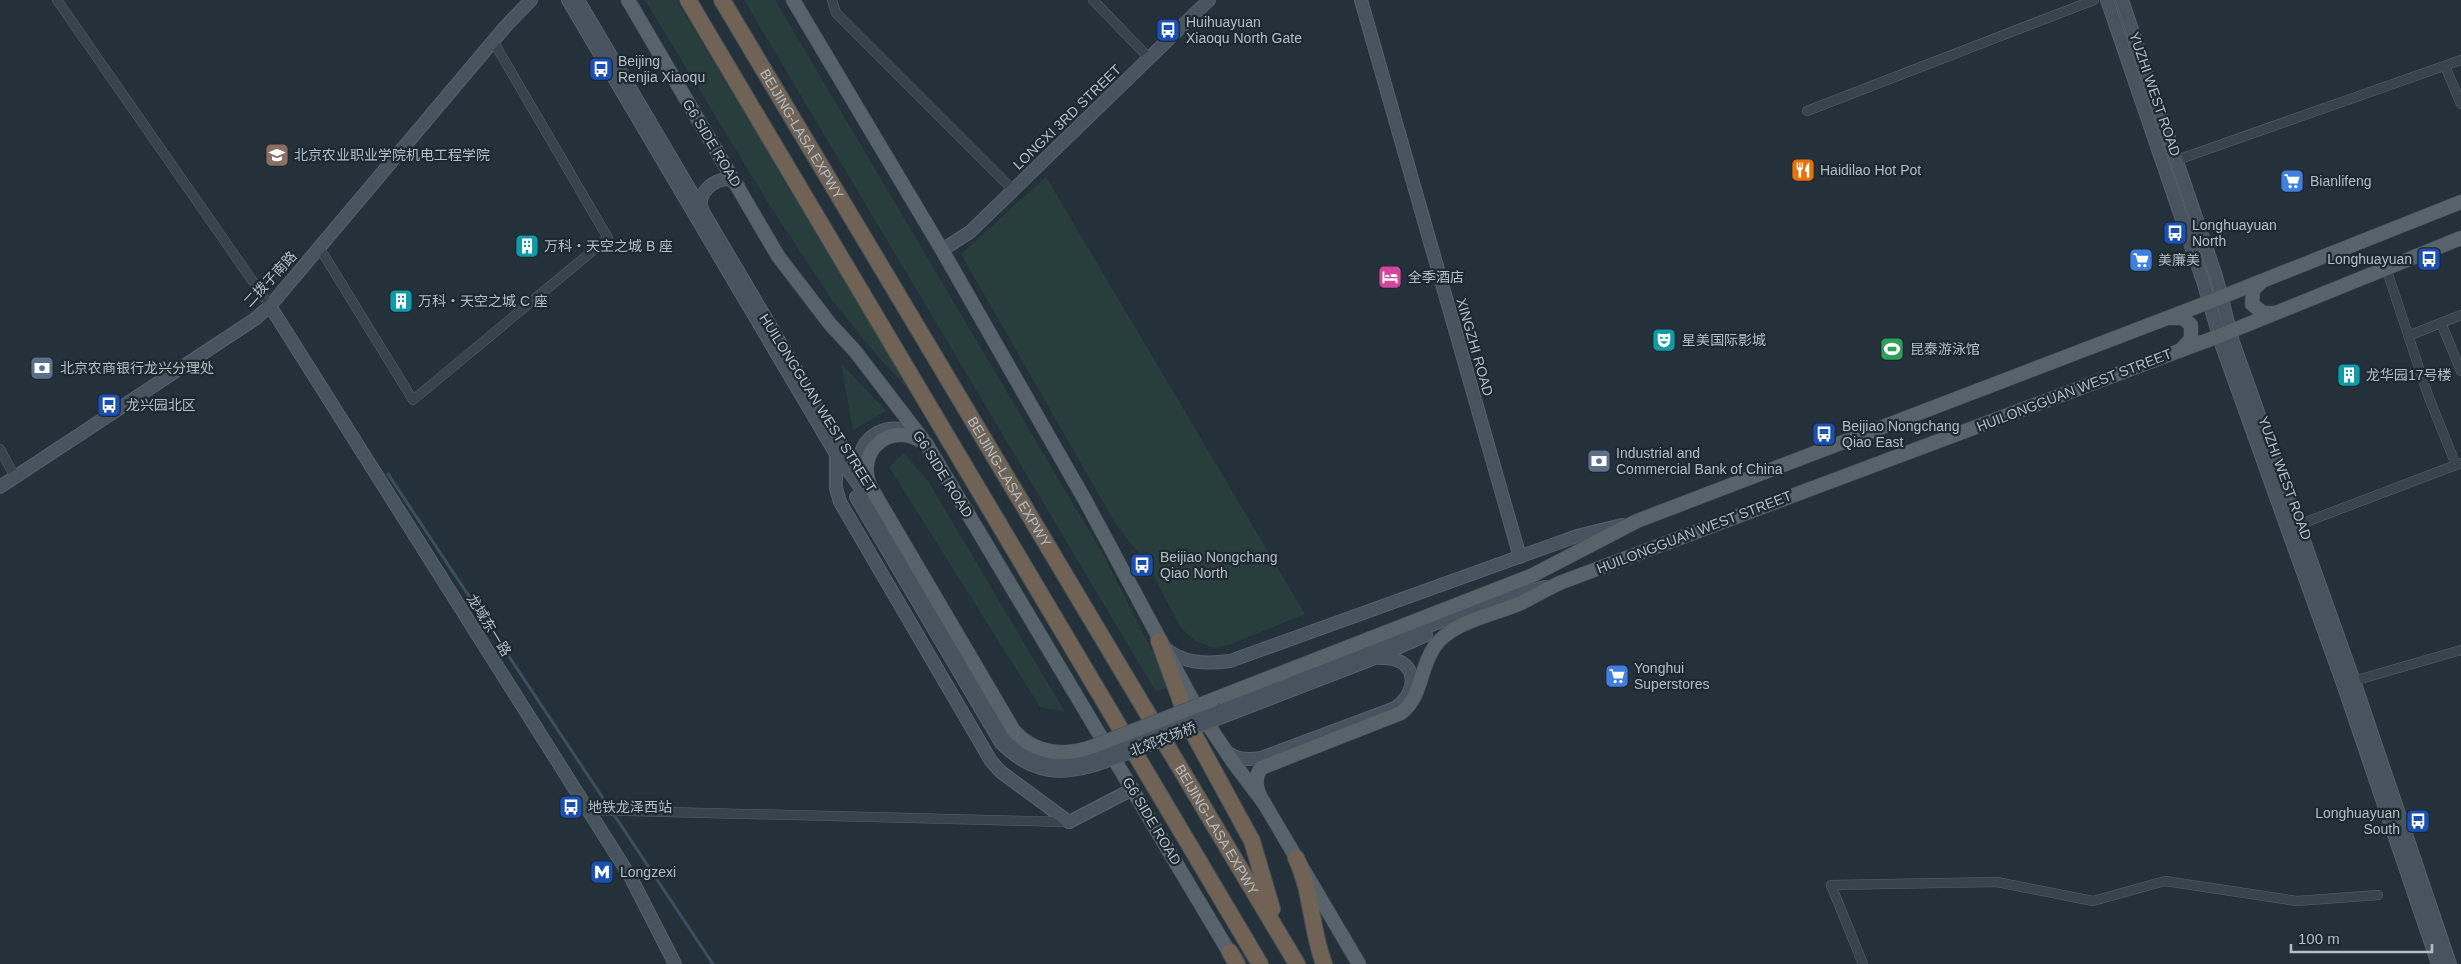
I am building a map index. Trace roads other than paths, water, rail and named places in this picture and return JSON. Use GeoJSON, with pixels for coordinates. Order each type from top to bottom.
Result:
{"type":"FeatureCollection","features":[{"type":"Feature","properties":{"kind":"highway"},"geometry":{"type":"LineString","coordinates":[[688,0],[1260,964]]}},
{"type":"Feature","properties":{"kind":"highway","name":"BEIJING-LASA EXPWY"},"geometry":{"type":"LineString","coordinates":[[722,0],[1297,964]]}},
{"type":"Feature","properties":{"kind":"highway"},"geometry":{"type":"LineString","coordinates":[[1159,641],[1191,729],[1252,841],[1278,931]]}},
{"type":"Feature","properties":{"kind":"highway"},"geometry":{"type":"LineString","coordinates":[[1296,858],[1305,882],[1316,940],[1324,964]]}},
{"type":"Feature","properties":{"kind":"main road","name":"G6 SIDE ROAD"},"geometry":{"type":"LineString","coordinates":[[628,0],[739,186],[778,256],[830,324],[860,357],[927,445],[1234,960]]}},
{"type":"Feature","properties":{"kind":"main road"},"geometry":{"type":"LineString","coordinates":[[793,0],[942,250],[1089,507],[1125,571],[1159,641],[1195,704],[1223,747],[1264,803],[1359,964]]}},
{"type":"Feature","properties":{"kind":"main road","name":"HUILONGGUAN WEST STREET"},"geometry":{"type":"LineString","coordinates":[[1217,708],[1526,578],[1637,521],[2215,300],[2461,202]]}},
{"type":"Feature","properties":{"kind":"main road","name":"HUILONGGUAN WEST STREET"},"geometry":{"type":"LineString","coordinates":[[1562,582],[2225,334],[2461,238]]}},
{"type":"Feature","properties":{"kind":"main road"},"geometry":{"type":"LineString","coordinates":[[2265,280],[2253,290],[2252,304],[2263,313],[2278,312]]}},
{"type":"Feature","properties":{"kind":"main road"},"geometry":{"type":"LineString","coordinates":[[2165,319],[2180,317],[2190,325],[2192,335],[2190,342],[2176,352]]}},
{"type":"Feature","properties":{"kind":"main road"},"geometry":{"type":"LineString","coordinates":[[870,486],[866,462],[872,450],[881,440],[904,436],[920,439],[927,445]]}},
{"type":"Feature","properties":{"kind":"main road","name":"HUILONGGUAN WEST STREET"},"geometry":{"type":"LineString","coordinates":[[870,486],[1014,731],[1028,744],[1045,751],[1099,754]]}},
{"type":"Feature","properties":{"kind":"main road"},"geometry":{"type":"LineString","coordinates":[[1264,803],[1257,785],[1257,775],[1261,768],[1401,713],[1414,701],[1429,655],[1437,642],[1462,626],[1520,603],[1562,582]]}},
{"type":"Feature","properties":{"kind":"main road","name":"北郊农场桥"},"geometry":{"type":"LineString","coordinates":[[1099,754],[1217,708]]}},
{"type":"Feature","properties":{"kind":"street"},"geometry":{"type":"LineString","coordinates":[[57,0],[270,306]]}},
{"type":"Feature","properties":{"kind":"street","name":"HUILONGGUAN WEST STREET"},"geometry":{"type":"LineString","coordinates":[[568,0],[836,454],[860,487],[1009,738],[1028,754],[1044,760],[1072,761],[1099,754]]}},
{"type":"Feature","properties":{"kind":"street","name":"HUILONGGUAN WEST STREET"},"geometry":{"type":"LineString","coordinates":[[578,0],[834,432],[870,486]]}},
{"type":"Feature","properties":{"kind":"street"},"geometry":{"type":"LineString","coordinates":[[832,0],[836,13],[1013,190]]}},
{"type":"Feature","properties":{"kind":"street"},"geometry":{"type":"LineString","coordinates":[[1093,0],[1149,58]]}},
{"type":"Feature","properties":{"kind":"street","name":"LONGXI 3RD STREET"},"geometry":{"type":"LineString","coordinates":[[942,250],[964,237],[1209,0]]}},
{"type":"Feature","properties":{"kind":"street","name":"XINGZHI ROAD"},"geometry":{"type":"LineString","coordinates":[[1361,0],[1520,557]]}},
{"type":"Feature","properties":{"kind":"street"},"geometry":{"type":"LineString","coordinates":[[1808,110],[2094,0]]}},
{"type":"Feature","properties":{"kind":"street","name":"YUZHI WEST ROAD"},"geometry":{"type":"LineString","coordinates":[[2107,0],[2215,300]]}},
{"type":"Feature","properties":{"kind":"street","name":"YUZHI WEST ROAD"},"geometry":{"type":"LineString","coordinates":[[2122,0],[2177,160],[2225,334],[2348,683],[2450,964]]}},
{"type":"Feature","properties":{"kind":"street","name":"二拨子南路"},"geometry":{"type":"LineString","coordinates":[[0,487],[254,319],[270,306],[493,41],[531,2]]}},
{"type":"Feature","properties":{"kind":"street"},"geometry":{"type":"LineString","coordinates":[[319,247],[413,400],[608,238],[493,41]]}},
{"type":"Feature","properties":{"kind":"street"},"geometry":{"type":"LineString","coordinates":[[2177,160],[2461,60]]}},
{"type":"Feature","properties":{"kind":"street"},"geometry":{"type":"LineString","coordinates":[[2445,66],[2461,104]]}},
{"type":"Feature","properties":{"kind":"street"},"geometry":{"type":"LineString","coordinates":[[702,210],[700,203],[702,194],[716,183],[729,180],[739,186]]}},
{"type":"Feature","properties":{"kind":"street"},"geometry":{"type":"LineString","coordinates":[[2298,525],[2459,464],[2408,336],[2386,268]]}},
{"type":"Feature","properties":{"kind":"street","name":"龙域东一路"},"geometry":{"type":"LineString","coordinates":[[270,306],[631,878],[675,964]]}},
{"type":"Feature","properties":{"kind":"street"},"geometry":{"type":"LineString","coordinates":[[2408,336],[2461,315]]}},
{"type":"Feature","properties":{"kind":"street"},"geometry":{"type":"LineString","coordinates":[[2442,323],[2461,371]]}},
{"type":"Feature","properties":{"kind":"street","name":"YUZHI WEST ROAD"},"geometry":{"type":"LineString","coordinates":[[2225,334],[2298,525],[2438,964]]}},
{"type":"Feature","properties":{"kind":"street"},"geometry":{"type":"LineString","coordinates":[[862,474],[860,465],[862,451],[866,442],[880,431],[893,428],[906,429],[927,445]]}},
{"type":"Feature","properties":{"kind":"street"},"geometry":{"type":"LineString","coordinates":[[0,449],[15,477]]}},
{"type":"Feature","properties":{"kind":"street","name":"HUILONGGUAN WEST STREET"},"geometry":{"type":"LineString","coordinates":[[836,454],[836,488],[840,502],[991,761],[1001,772],[1069,822]]}},
{"type":"Feature","properties":{"kind":"street","name":"HUILONGGUAN WEST STREET"},"geometry":{"type":"LineString","coordinates":[[1159,641],[1171,653],[1182,659],[1209,663],[1230,661],[1577,536],[1637,521]]}},
{"type":"Feature","properties":{"kind":"street","name":"HUILONGGUAN WEST STREET"},"geometry":{"type":"LineString","coordinates":[[1217,708],[1491,602],[1562,582]]}},
{"type":"Feature","properties":{"kind":"street","name":"HUILONGGUAN WEST STREET"},"geometry":{"type":"LineString","coordinates":[[1217,708],[1375,658],[1472,615],[1543,588]]}},
{"type":"Feature","properties":{"kind":"street"},"geometry":{"type":"LineString","coordinates":[[2348,683],[2461,650]]}},
{"type":"Feature","properties":{"kind":"street"},"geometry":{"type":"LineString","coordinates":[[1223,747],[1235,757],[1261,758],[1395,708],[1404,700],[1410,689],[1409,668],[1397,659],[1375,658]]}},
{"type":"Feature","properties":{"kind":"street","name":"北郊农场桥"},"geometry":{"type":"LineString","coordinates":[[1099,754],[1217,708]]}},
{"type":"Feature","properties":{"kind":"street"},"geometry":{"type":"LineString","coordinates":[[588,810],[1069,822],[1133,789]]}},
{"type":"Feature","properties":{"kind":"street"},"geometry":{"type":"LineString","coordinates":[[1863,964],[1831,885],[1997,882],[2093,902],[2165,881],[2296,902],[2378,895]]}},
{"type":"Feature","properties":{"kind":"waterway"},"geometry":{"type":"LineString","coordinates":[[388,474],[713,964]]}},
{"type":"Feature","properties":{"kind":"place","name":"Huihuayuan Xiaoqu North Gate"},"geometry":{"type":"Point","coordinates":[1168,30]}},
{"type":"Feature","properties":{"kind":"place","name":"Beijing Renjia Xiaoqu"},"geometry":{"type":"Point","coordinates":[601,69]}},
{"type":"Feature","properties":{"kind":"place","name":"北京农业职业学院机电工程学院"},"geometry":{"type":"Point","coordinates":[277,155]}},
{"type":"Feature","properties":{"kind":"place","name":"Haidilao Hot Pot"},"geometry":{"type":"Point","coordinates":[1803,170]}},
{"type":"Feature","properties":{"kind":"place","name":"Bianlifeng"},"geometry":{"type":"Point","coordinates":[2292,181]}},
{"type":"Feature","properties":{"kind":"place","name":"Longhuayuan North"},"geometry":{"type":"Point","coordinates":[2175,233]}},
{"type":"Feature","properties":{"kind":"place","name":"万科・天空之城 B 座"},"geometry":{"type":"Point","coordinates":[527,246]}},
{"type":"Feature","properties":{"kind":"place","name":"Longhuayuan"},"geometry":{"type":"Point","coordinates":[2429,259]}},
{"type":"Feature","properties":{"kind":"place","name":"美廉美"},"geometry":{"type":"Point","coordinates":[2141,260]}},
{"type":"Feature","properties":{"kind":"place","name":"全季酒店"},"geometry":{"type":"Point","coordinates":[1390,277]}},
{"type":"Feature","properties":{"kind":"place","name":"万科・天空之城 C 座"},"geometry":{"type":"Point","coordinates":[401,301]}},
{"type":"Feature","properties":{"kind":"place","name":"星美国际影城"},"geometry":{"type":"Point","coordinates":[1664,340]}},
{"type":"Feature","properties":{"kind":"place","name":"昆泰游泳馆"},"geometry":{"type":"Point","coordinates":[1892,349]}},
{"type":"Feature","properties":{"kind":"place","name":"北京农商银行龙兴分理处"},"geometry":{"type":"Point","coordinates":[42,368]}},
{"type":"Feature","properties":{"kind":"place","name":"龙华园17号楼"},"geometry":{"type":"Point","coordinates":[2349,375]}},
{"type":"Feature","properties":{"kind":"place","name":"龙兴园北区"},"geometry":{"type":"Point","coordinates":[109,405]}},
{"type":"Feature","properties":{"kind":"place","name":"Beijiao Nongchang Qiao East"},"geometry":{"type":"Point","coordinates":[1824,434]}},
{"type":"Feature","properties":{"kind":"place","name":"Industrial and Commercial Bank of China"},"geometry":{"type":"Point","coordinates":[1599,461]}},
{"type":"Feature","properties":{"kind":"place","name":"Beijiao Nongchang Qiao North"},"geometry":{"type":"Point","coordinates":[1142,565]}},
{"type":"Feature","properties":{"kind":"place","name":"Yonghui Superstores"},"geometry":{"type":"Point","coordinates":[1617,676]}},
{"type":"Feature","properties":{"kind":"place","name":"地铁龙泽西站"},"geometry":{"type":"Point","coordinates":[571,807]}},
{"type":"Feature","properties":{"kind":"place","name":"Longhuayuan South"},"geometry":{"type":"Point","coordinates":[2418,821]}},
{"type":"Feature","properties":{"kind":"place","name":"Longzexi"},"geometry":{"type":"Point","coordinates":[602,872]}}]}
